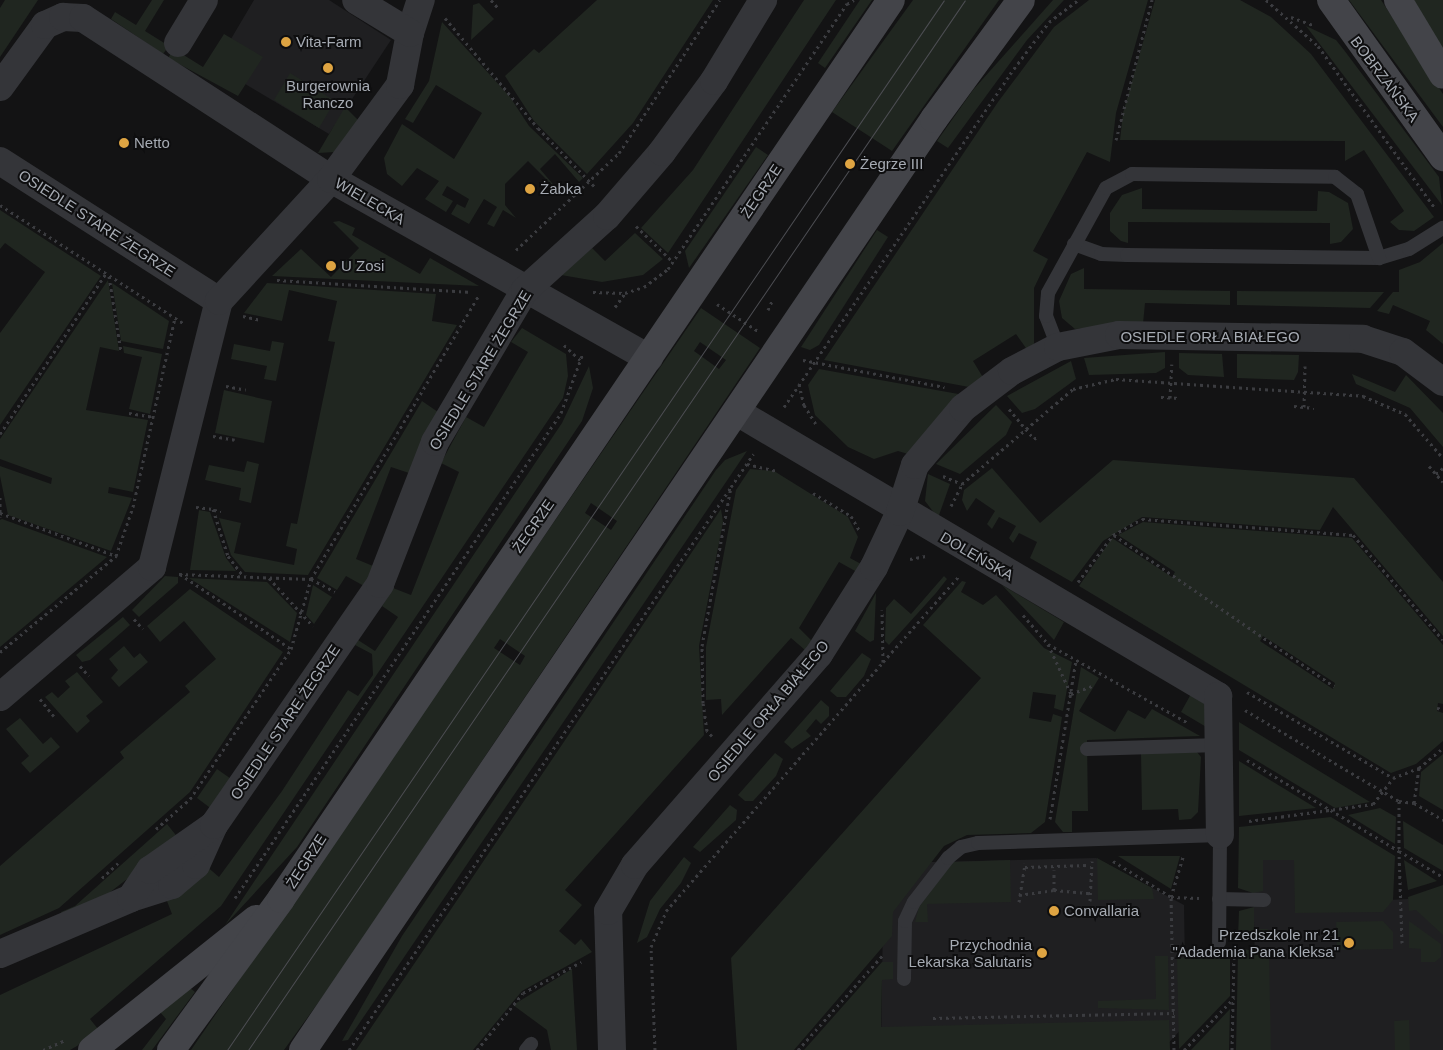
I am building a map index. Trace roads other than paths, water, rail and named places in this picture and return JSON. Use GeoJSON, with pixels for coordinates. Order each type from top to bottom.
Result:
{"type":"FeatureCollection","features":[{"type":"Feature","properties":{"kind":"street"},"geometry":{"type":"LineString","coordinates":[[178,43],[204,0]]}},
{"type":"Feature","properties":{"kind":"street"},"geometry":{"type":"LineString","coordinates":[[356,0],[410,33]]}},
{"type":"Feature","properties":{"kind":"street","name":"OSIEDLE STARE ŻEGRZE"},"geometry":{"type":"LineString","coordinates":[[0,954],[131,898],[150,870],[214,825],[380,584],[435,442],[525,290],[615,206],[714,81],[763,0]]}},
{"type":"Feature","properties":{"kind":"street","name":"ŻEGRZE"},"geometry":{"type":"LineString","coordinates":[[171,1050],[281,899],[891,0]]}},
{"type":"Feature","properties":{"kind":"street"},"geometry":{"type":"LineString","coordinates":[[303,1050],[336,1005],[737,412],[1021,0]]}},
{"type":"Feature","properties":{"kind":"street"},"geometry":{"type":"LineString","coordinates":[[1002,25],[1031,0]]}},
{"type":"Feature","properties":{"kind":"street"},"geometry":{"type":"LineString","coordinates":[[1313,0],[1356,41]]}},
{"type":"Feature","properties":{"kind":"street","name":"BOBRZAŃSKA"},"geometry":{"type":"LineString","coordinates":[[1330,0],[1356,41],[1443,157]]}},
{"type":"Feature","properties":{"kind":"street"},"geometry":{"type":"LineString","coordinates":[[1398,0],[1443,75]]}},
{"type":"Feature","properties":{"kind":"street"},"geometry":{"type":"LineString","coordinates":[[0,697],[152,567],[211,341],[227,308],[331,179],[400,84],[410,33],[429,10]]}},
{"type":"Feature","properties":{"kind":"street","name":"WIELECKA"},"geometry":{"type":"LineString","coordinates":[[0,87],[45,25],[74,16],[101,29],[486,282],[525,290],[649,358]]}},
{"type":"Feature","properties":{"kind":"street","name":"OSIEDLE STARE ŻEGRZE"},"geometry":{"type":"LineString","coordinates":[[0,161],[227,308]]}},
{"type":"Feature","properties":{"kind":"street","name":"OSIEDLE ORŁA BIAŁEGO"},"geometry":{"type":"LineString","coordinates":[[612,1050],[607,948],[608,912],[634,865],[819,654],[874,567],[900,512],[915,465],[963,408],[982,393],[1058,347],[1119,335],[1363,339],[1395,349],[1443,382]]}},
{"type":"Feature","properties":{"kind":"street","name":"DOLEŃSKA"},"geometry":{"type":"LineString","coordinates":[[737,412],[900,512],[1230,692],[1212,745]]}},
{"type":"Feature","properties":{"kind":"street"},"geometry":{"type":"LineString","coordinates":[[1212,745],[1220,835]]}},
{"type":"Feature","properties":{"kind":"street"},"geometry":{"type":"LineString","coordinates":[[92,1050],[281,899]]}},
{"type":"Feature","properties":{"kind":"street"},"geometry":{"type":"LineString","coordinates":[[316,1050],[336,1005]]}},
{"type":"Feature","properties":{"kind":"lane"},"geometry":{"type":"LineString","coordinates":[[1058,347],[1046,316],[1048,293],[1106,188],[1132,174],[1335,177],[1357,194],[1379,258]]}},
{"type":"Feature","properties":{"kind":"lane"},"geometry":{"type":"LineString","coordinates":[[1074,244],[1100,254],[1379,258],[1409,249],[1443,228]]}},
{"type":"Feature","properties":{"kind":"lane"},"geometry":{"type":"LineString","coordinates":[[1087,749],[1212,745]]}},
{"type":"Feature","properties":{"kind":"lane"},"geometry":{"type":"LineString","coordinates":[[904,979],[905,921],[914,902],[961,848],[1047,841],[1220,835],[1219,942]]}},
{"type":"Feature","properties":{"kind":"lane"},"geometry":{"type":"LineString","coordinates":[[1219,899],[1264,900]]}},
{"type":"Feature","properties":{"kind":"tram line"},"geometry":{"type":"LineString","coordinates":[[227,1050],[944,0]]}},
{"type":"Feature","properties":{"kind":"tram line"},"geometry":{"type":"LineString","coordinates":[[248,1050],[965,0]]}},
{"type":"Feature","properties":{"kind":"place","name":"Vita-Farm"},"geometry":{"type":"Point","coordinates":[286,42]}},
{"type":"Feature","properties":{"kind":"place","name":"Burgerownia Ranczo"},"geometry":{"type":"Point","coordinates":[328,68]}},
{"type":"Feature","properties":{"kind":"place","name":"Netto"},"geometry":{"type":"Point","coordinates":[124,143]}},
{"type":"Feature","properties":{"kind":"place","name":"Żegrze III"},"geometry":{"type":"Point","coordinates":[850,164]}},
{"type":"Feature","properties":{"kind":"place","name":"Żabka"},"geometry":{"type":"Point","coordinates":[530,189]}},
{"type":"Feature","properties":{"kind":"place","name":"U Zosi"},"geometry":{"type":"Point","coordinates":[331,266]}},
{"type":"Feature","properties":{"kind":"place","name":"Convallaria"},"geometry":{"type":"Point","coordinates":[1054,911]}},
{"type":"Feature","properties":{"kind":"place","name":"Przedszkole nr 21 \"Adademia Pana Kleksa\""},"geometry":{"type":"Point","coordinates":[1349,943]}},
{"type":"Feature","properties":{"kind":"place","name":"Przychodnia Lekarska Salutaris"},"geometry":{"type":"Point","coordinates":[1042,953]}}]}
